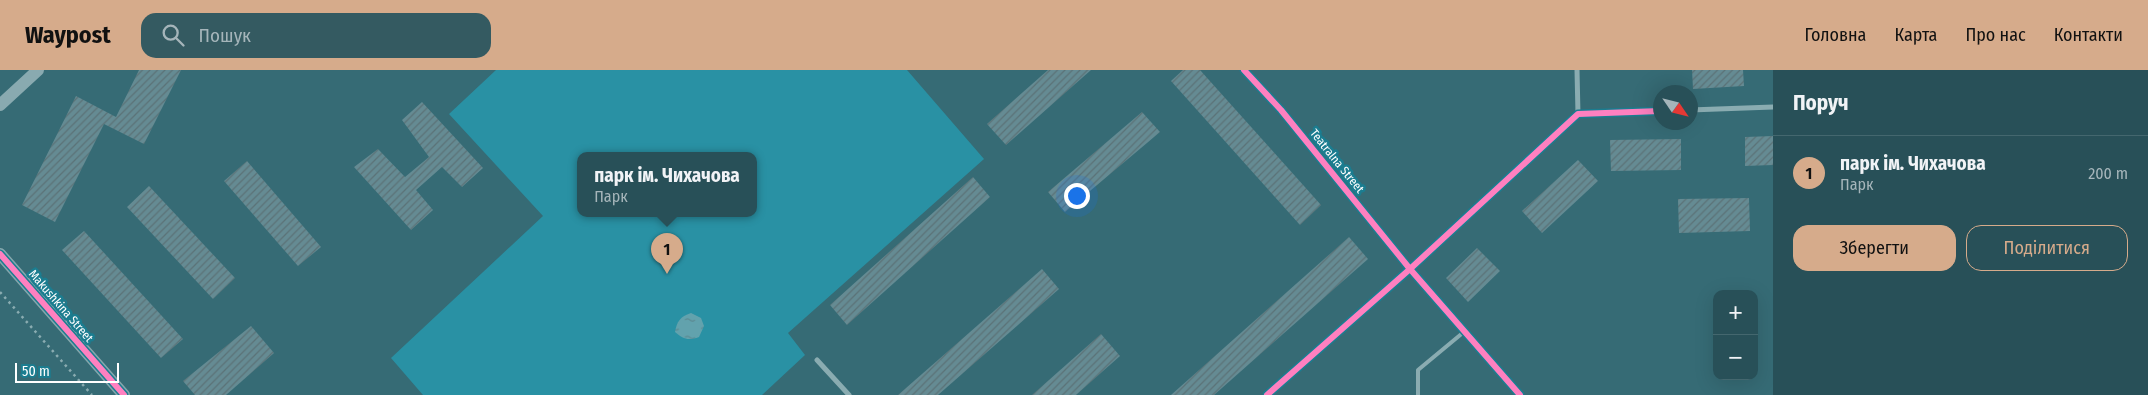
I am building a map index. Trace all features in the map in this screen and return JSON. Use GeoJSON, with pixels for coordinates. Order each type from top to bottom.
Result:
{"type":"FeatureCollection","features":[{"type":"Feature","properties":{"kind":"main road"},"geometry":{"type":"LineString","coordinates":[[0,105],[38,70]]}},
{"type":"Feature","properties":{"kind":"street","name":"Teatralna Street"},"geometry":{"type":"LineString","coordinates":[[1244,70],[1281,110],[1410,268],[1520,395]]}},
{"type":"Feature","properties":{"kind":"street"},"geometry":{"type":"LineString","coordinates":[[1577,70],[1578,114]]}},
{"type":"Feature","properties":{"kind":"street"},"geometry":{"type":"LineString","coordinates":[[1698,110],[1773,107]]}},
{"type":"Feature","properties":{"kind":"street"},"geometry":{"type":"LineString","coordinates":[[1267,395],[1410,268],[1578,114],[1653,111]]}},
{"type":"Feature","properties":{"kind":"street","name":"Makushkina Street"},"geometry":{"type":"LineString","coordinates":[[0,254],[124,395]]}},
{"type":"Feature","properties":{"kind":"street"},"geometry":{"type":"LineString","coordinates":[[817,360],[849,395]]}},
{"type":"Feature","properties":{"kind":"lane"},"geometry":{"type":"LineString","coordinates":[[1418,395],[1418,370],[1465,331]]}},
{"type":"Feature","properties":{"kind":"path"},"geometry":{"type":"LineString","coordinates":[[0,292],[92,395]]}},
{"type":"Feature","properties":{"kind":"shaded area"},"geometry":{"type":"Polygon","coordinates":[[[496,70],[907,70],[984,159],[788,333],[805,355],[762,395],[423,395],[391,358],[543,216],[449,114],[496,70]]]}},
{"type":"Feature","properties":{"kind":"water"},"geometry":{"type":"Polygon","coordinates":[[[691,313],[701,318],[704,326],[699,337],[686,339],[675,332],[680,320],[691,313]]]}},
{"type":"Feature","properties":{"kind":"building"},"geometry":{"type":"Polygon","coordinates":[[[139,70],[181,70],[144,144],[104,124],[55,222],[22,205],[76,96],[116,117],[139,70]]]}},
{"type":"Feature","properties":{"kind":"building"},"geometry":{"type":"Polygon","coordinates":[[[1048,70],[1091,70],[1006,145],[987,124],[1048,70]]]}},
{"type":"Feature","properties":{"kind":"building"},"geometry":{"type":"Polygon","coordinates":[[[1183,70],[1200,70],[1321,205],[1300,225],[1171,81],[1183,70]]]}},
{"type":"Feature","properties":{"kind":"building"},"geometry":{"type":"Polygon","coordinates":[[[1692,70],[1743,70],[1744,86],[1698,89],[1698,85],[1693,85],[1692,70]]]}},
{"type":"Feature","properties":{"kind":"building"},"geometry":{"type":"Polygon","coordinates":[[[422,102],[483,168],[462,187],[442,167],[416,190],[433,210],[411,230],[354,167],[378,149],[405,177],[429,157],[402,120],[422,102]]]}},
{"type":"Feature","properties":{"kind":"building"},"geometry":{"type":"Polygon","coordinates":[[[1142,112],[1160,132],[1065,212],[1048,192],[1142,112]]]}},
{"type":"Feature","properties":{"kind":"building"},"geometry":{"type":"Polygon","coordinates":[[[1773,136],[1773,165],[1745,166],[1745,137],[1773,136]]]}},
{"type":"Feature","properties":{"kind":"building"},"geometry":{"type":"Polygon","coordinates":[[[1681,139],[1681,170],[1611,171],[1610,140],[1681,139]]]}},
{"type":"Feature","properties":{"kind":"building"},"geometry":{"type":"Polygon","coordinates":[[[1578,160],[1598,181],[1542,233],[1522,211],[1578,160]]]}},
{"type":"Feature","properties":{"kind":"building"},"geometry":{"type":"Polygon","coordinates":[[[247,161],[321,247],[298,266],[224,181],[247,161]]]}},
{"type":"Feature","properties":{"kind":"building"},"geometry":{"type":"Polygon","coordinates":[[[973,177],[990,197],[847,325],[830,305],[973,177]]]}},
{"type":"Feature","properties":{"kind":"building"},"geometry":{"type":"Polygon","coordinates":[[[149,186],[235,278],[213,299],[127,207],[149,186]]]}},
{"type":"Feature","properties":{"kind":"building"},"geometry":{"type":"Polygon","coordinates":[[[1749,198],[1750,231],[1679,233],[1678,199],[1749,198]]]}},
{"type":"Feature","properties":{"kind":"building"},"geometry":{"type":"Polygon","coordinates":[[[84,231],[183,339],[161,358],[62,250],[84,231]]]}},
{"type":"Feature","properties":{"kind":"building"},"geometry":{"type":"Polygon","coordinates":[[[1349,237],[1368,259],[1214,395],[1171,395],[1349,237]]]}},
{"type":"Feature","properties":{"kind":"building"},"geometry":{"type":"Polygon","coordinates":[[[1477,248],[1500,271],[1468,302],[1446,278],[1477,248]]]}},
{"type":"Feature","properties":{"kind":"building"},"geometry":{"type":"Polygon","coordinates":[[[1042,269],[1059,289],[938,395],[898,395],[1042,269]]]}},
{"type":"Feature","properties":{"kind":"building"},"geometry":{"type":"Polygon","coordinates":[[[251,326],[274,353],[226,395],[195,395],[183,381],[251,326]]]}},
{"type":"Feature","properties":{"kind":"building"},"geometry":{"type":"Polygon","coordinates":[[[1101,334],[1120,356],[1076,395],[1032,395],[1101,334]]]}},
{"type":"Feature","properties":{"kind":"cycle path"},"geometry":{"type":"LineString","coordinates":[[1244,70],[1281,110],[1410,269],[1520,395]]}},
{"type":"Feature","properties":{"kind":"cycle path"},"geometry":{"type":"LineString","coordinates":[[1267,395],[1410,269],[1578,114],[1653,111]]}},
{"type":"Feature","properties":{"kind":"cycle path"},"geometry":{"type":"LineString","coordinates":[[0,254],[124,395]]}},
{"type":"Feature","properties":{"kind":"place","name":"парк ім. Чихачова"},"geometry":{"type":"Point","coordinates":[667,274]}}]}
